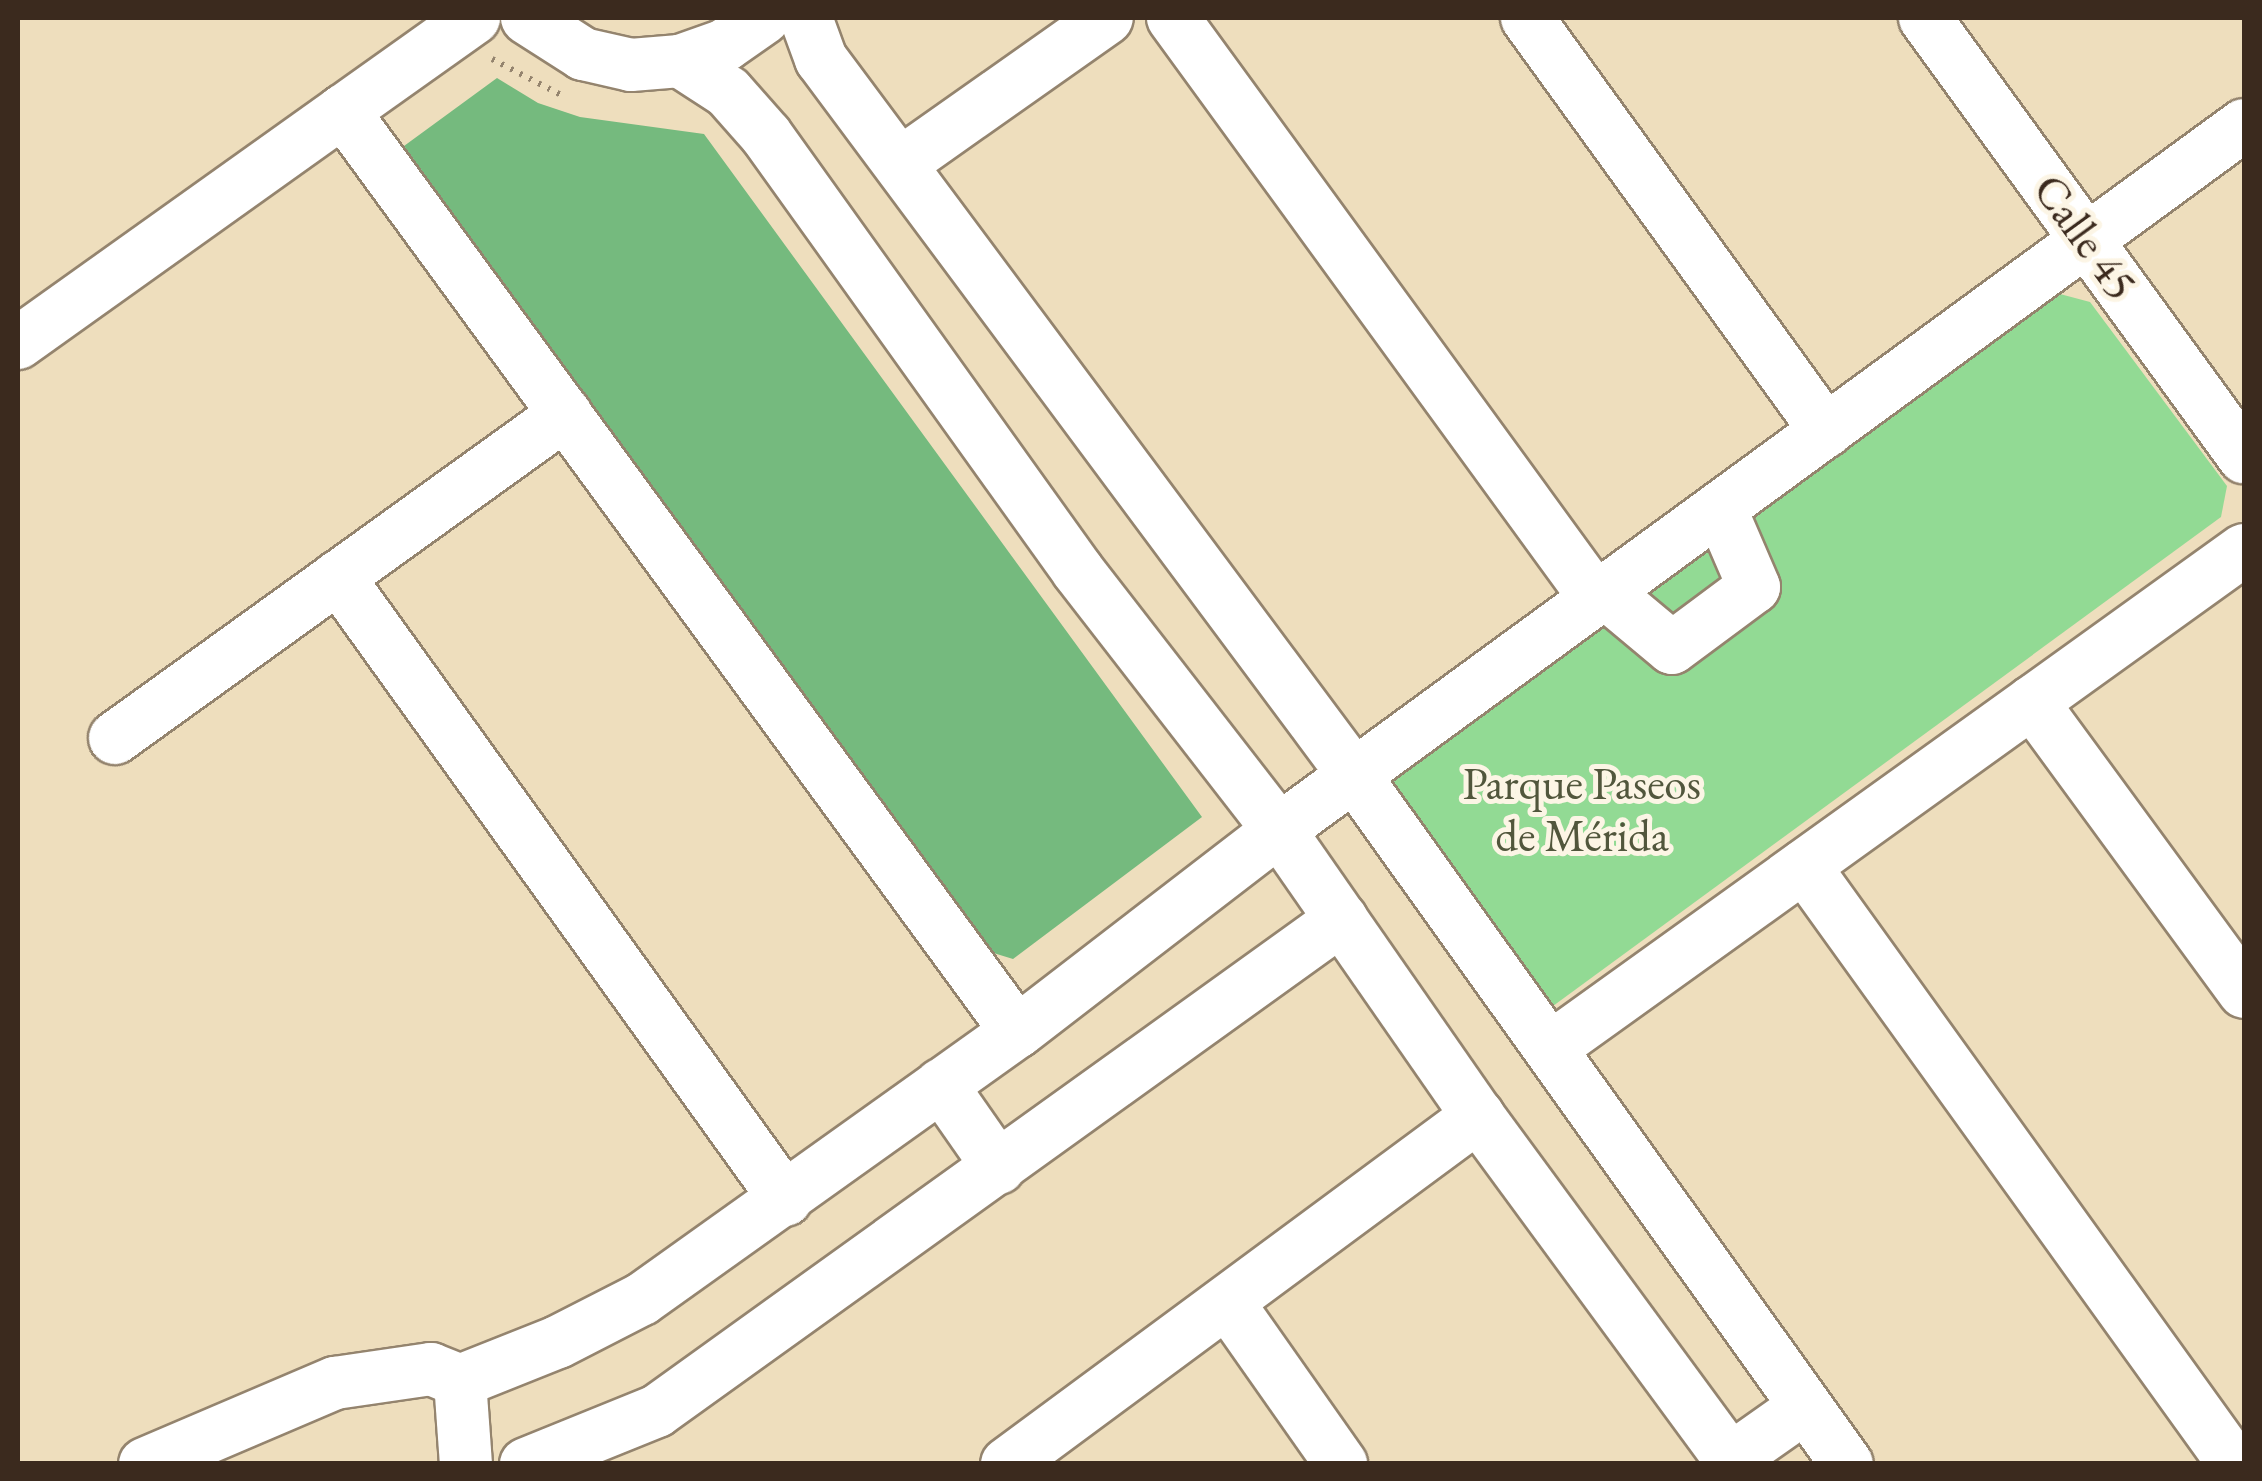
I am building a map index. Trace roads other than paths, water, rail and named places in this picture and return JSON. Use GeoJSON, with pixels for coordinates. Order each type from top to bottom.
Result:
{"type":"FeatureCollection","features":[{"type":"Feature","properties":{"kind":"street"},"geometry":{"type":"LineString","coordinates":[[527,18],[583,54],[631,65],[680,62],[725,46],[764,18]]}},
{"type":"Feature","properties":{"kind":"street"},"geometry":{"type":"LineString","coordinates":[[806,18],[821,58],[1354,775],[1847,1464]]}},
{"type":"Feature","properties":{"kind":"street"},"geometry":{"type":"LineString","coordinates":[[900,164],[1106,18]]}},
{"type":"Feature","properties":{"kind":"street"},"geometry":{"type":"LineString","coordinates":[[1173,18],[1600,595],[1672,648],[1754,587],[1720,508]]}},
{"type":"Feature","properties":{"kind":"street"},"geometry":{"type":"LineString","coordinates":[[1527,18],[1826,430]]}},
{"type":"Feature","properties":{"kind":"street","name":"Calle 45"},"geometry":{"type":"LineString","coordinates":[[1925,18],[2244,456]]}},
{"type":"Feature","properties":{"kind":"street"},"geometry":{"type":"LineString","coordinates":[[18,344],[467,22]]}},
{"type":"Feature","properties":{"kind":"street"},"geometry":{"type":"LineString","coordinates":[[680,62],[728,92],[766,134],[1078,571],[1279,830],[1478,1116],[1733,1461],[1806,1407]]}},
{"type":"Feature","properties":{"kind":"street"},"geometry":{"type":"LineString","coordinates":[[343,111],[1017,1032]]}},
{"type":"Feature","properties":{"kind":"street"},"geometry":{"type":"LineString","coordinates":[[145,1464],[336,1383],[431,1368],[460,1381],[558,1342],[642,1299],[1017,1032],[1279,830],[2244,125]]}},
{"type":"Feature","properties":{"kind":"street"},"geometry":{"type":"LineString","coordinates":[[114,738],[565,414]]}},
{"type":"Feature","properties":{"kind":"street"},"geometry":{"type":"LineString","coordinates":[[1552,1047],[2244,550]]}},
{"type":"Feature","properties":{"kind":"street"},"geometry":{"type":"LineString","coordinates":[[338,577],[786,1200]]}},
{"type":"Feature","properties":{"kind":"street"},"geometry":{"type":"LineString","coordinates":[[2032,702],[2244,992]]}},
{"type":"Feature","properties":{"kind":"street"},"geometry":{"type":"LineString","coordinates":[[1804,866],[2234,1464]]}},
{"type":"Feature","properties":{"kind":"street"},"geometry":{"type":"LineString","coordinates":[[554,1460],[657,1411],[1342,919]]}},
{"type":"Feature","properties":{"kind":"street"},"geometry":{"type":"LineString","coordinates":[[941,1084],[999,1168]]}},
{"type":"Feature","properties":{"kind":"street"},"geometry":{"type":"LineString","coordinates":[[1007,1464],[1478,1116]]}},
{"type":"Feature","properties":{"kind":"street"},"geometry":{"type":"LineString","coordinates":[[1228,1303],[1341,1464]]}},
{"type":"Feature","properties":{"kind":"street"},"geometry":{"type":"LineString","coordinates":[[460,1381],[466,1464]]}},
{"type":"Feature","properties":{"kind":"park label","name":"Parque Paseos de Mérida"},"geometry":{"type":"Point","coordinates":[1582,810]}}]}
